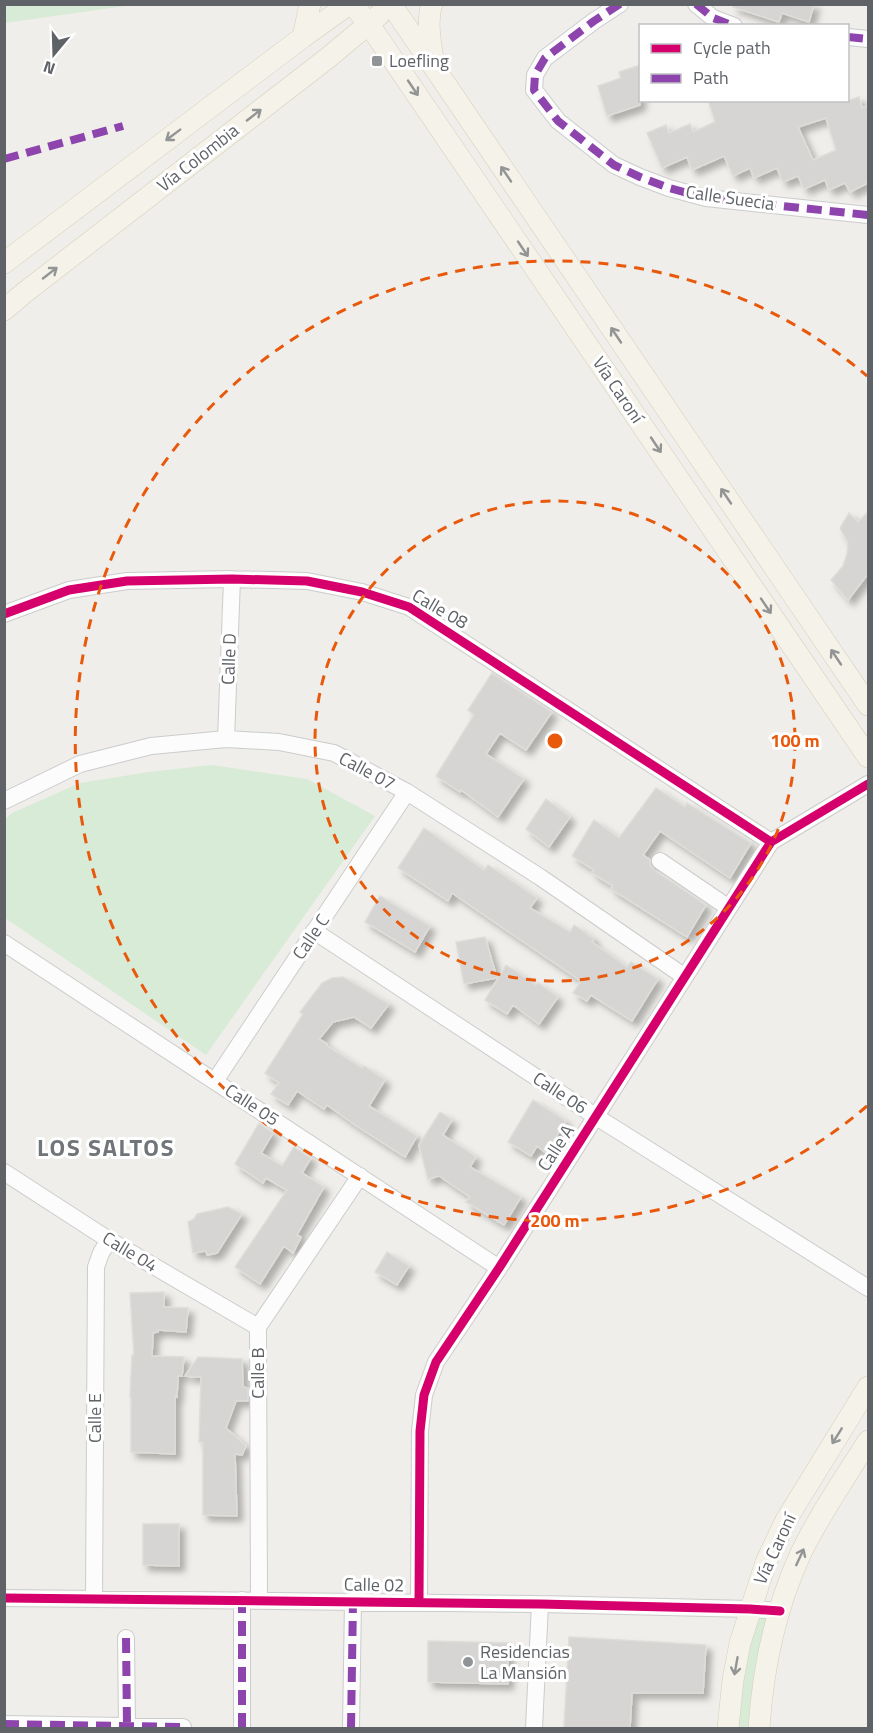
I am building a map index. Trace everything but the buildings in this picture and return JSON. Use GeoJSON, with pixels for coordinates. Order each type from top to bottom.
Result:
{"type":"FeatureCollection","features":[{"type":"Feature","properties":{"kind":"main road"},"geometry":{"type":"LineString","coordinates":[[303,37],[310,4]]}},
{"type":"Feature","properties":{"kind":"main road","name":"Vía Colombia"},"geometry":{"type":"LineString","coordinates":[[4,263],[303,37],[351,4]]}},
{"type":"Feature","properties":{"kind":"main road","name":"Vía Caroní"},"geometry":{"type":"LineString","coordinates":[[351,4],[368,22],[868,757]]}},
{"type":"Feature","properties":{"kind":"main road"},"geometry":{"type":"LineString","coordinates":[[432,4],[430,33],[435,69]]}},
{"type":"Feature","properties":{"kind":"main road","name":"Vía Colombia"},"geometry":{"type":"LineString","coordinates":[[4,310],[24,292],[329,57],[368,22],[392,5]]}},
{"type":"Feature","properties":{"kind":"main road","name":"Vía Caroní"},"geometry":{"type":"LineString","coordinates":[[392,5],[868,705]]}},
{"type":"Feature","properties":{"kind":"main road"},"geometry":{"type":"LineString","coordinates":[[329,57],[346,47],[366,47],[391,56]]}},
{"type":"Feature","properties":{"kind":"main road","name":"Vía Caroní"},"geometry":{"type":"LineString","coordinates":[[728,1728],[740,1643],[766,1562],[786,1520],[868,1387]]}},
{"type":"Feature","properties":{"kind":"main road","name":"Vía Caroní"},"geometry":{"type":"LineString","coordinates":[[759,1728],[769,1644],[801,1554],[868,1441]]}},
{"type":"Feature","properties":{"kind":"street","name":"Calle Suecia"},"geometry":{"type":"LineString","coordinates":[[620,4],[545,58],[535,75],[534,90],[558,121],[614,165],[669,188],[706,198],[868,215]]}},
{"type":"Feature","properties":{"kind":"street"},"geometry":{"type":"LineString","coordinates":[[696,4],[713,18],[730,24]]}},
{"type":"Feature","properties":{"kind":"street"},"geometry":{"type":"LineString","coordinates":[[849,37],[868,39]]}},
{"type":"Feature","properties":{"kind":"street","name":"Calle 08"},"geometry":{"type":"LineString","coordinates":[[4,614],[69,590],[127,581],[232,579],[307,581],[362,592],[409,608],[771,842]]}},
{"type":"Feature","properties":{"kind":"street","name":"Calle D"},"geometry":{"type":"LineString","coordinates":[[226,739],[232,579]]}},
{"type":"Feature","properties":{"kind":"street","name":"Calle 07"},"geometry":{"type":"LineString","coordinates":[[4,801],[80,764],[151,746],[226,739],[279,742],[334,753],[407,792],[540,877],[685,977]]}},
{"type":"Feature","properties":{"kind":"street","name":"Calle A"},"geometry":{"type":"LineString","coordinates":[[419,1602],[420,1431],[424,1395],[436,1362],[499,1268],[771,842],[868,784]]}},
{"type":"Feature","properties":{"kind":"street","name":"Calle C"},"geometry":{"type":"LineString","coordinates":[[215,1081],[407,792]]}},
{"type":"Feature","properties":{"kind":"street"},"geometry":{"type":"LineString","coordinates":[[660,861],[729,908]]}},
{"type":"Feature","properties":{"kind":"street","name":"Calle 06"},"geometry":{"type":"LineString","coordinates":[[314,931],[595,1116],[868,1288]]}},
{"type":"Feature","properties":{"kind":"street","name":"Calle 05"},"geometry":{"type":"LineString","coordinates":[[4,943],[499,1268]]}},
{"type":"Feature","properties":{"kind":"street","name":"Calle 04"},"geometry":{"type":"LineString","coordinates":[[4,1172],[109,1240],[258,1327]]}},
{"type":"Feature","properties":{"kind":"street","name":"Calle B"},"geometry":{"type":"LineString","coordinates":[[242,1728],[251,1600],[258,1327],[360,1176]]}},
{"type":"Feature","properties":{"kind":"street","name":"Calle E"},"geometry":{"type":"LineString","coordinates":[[94,1599],[96,1267],[109,1240]]}},
{"type":"Feature","properties":{"kind":"street","name":"Calle 02"},"geometry":{"type":"LineString","coordinates":[[4,1598],[540,1604],[780,1611]]}},
{"type":"Feature","properties":{"kind":"street"},"geometry":{"type":"LineString","coordinates":[[351,1728],[353,1601]]}},
{"type":"Feature","properties":{"kind":"street"},"geometry":{"type":"LineString","coordinates":[[534,1728],[540,1604]]}},
{"type":"Feature","properties":{"kind":"street"},"geometry":{"type":"LineString","coordinates":[[126,1638],[127,1726]]}},
{"type":"Feature","properties":{"kind":"street"},"geometry":{"type":"LineString","coordinates":[[4,1724],[183,1727]]}},
{"type":"Feature","properties":{"kind":"green space"},"geometry":{"type":"Polygon","coordinates":[[[5,4],[132,4],[132,5],[5,23],[5,4]]]}},
{"type":"Feature","properties":{"kind":"green space"},"geometry":{"type":"Polygon","coordinates":[[[212,765],[307,779],[375,816],[206,1055],[5,918],[4,820],[12,813],[80,783],[212,765]]]}},
{"type":"Feature","properties":{"kind":"green space"},"geometry":{"type":"Polygon","coordinates":[[[750,1609],[780,1611],[759,1728],[728,1728],[750,1609]]]}},
{"type":"Feature","properties":{"kind":"marked path"},"geometry":{"type":"LineString","coordinates":[[620,4],[545,58],[535,75],[534,90],[558,121],[614,165],[669,188],[706,198],[868,215]]}},
{"type":"Feature","properties":{"kind":"marked path"},"geometry":{"type":"LineString","coordinates":[[696,4],[713,18],[729,24]]}},
{"type":"Feature","properties":{"kind":"marked path"},"geometry":{"type":"LineString","coordinates":[[849,37],[868,39]]}},
{"type":"Feature","properties":{"kind":"marked path"},"geometry":{"type":"LineString","coordinates":[[4,159],[123,126]]}},
{"type":"Feature","properties":{"kind":"marked path"},"geometry":{"type":"LineString","coordinates":[[242,1600],[242,1728]]}},
{"type":"Feature","properties":{"kind":"marked path"},"geometry":{"type":"LineString","coordinates":[[351,1728],[353,1601]]}},
{"type":"Feature","properties":{"kind":"marked path"},"geometry":{"type":"LineString","coordinates":[[126,1638],[127,1726]]}},
{"type":"Feature","properties":{"kind":"marked path"},"geometry":{"type":"LineString","coordinates":[[4,1724],[183,1727]]}},
{"type":"Feature","properties":{"kind":"cycle path"},"geometry":{"type":"LineString","coordinates":[[4,614],[69,590],[127,581],[232,579],[307,581],[362,592],[409,607],[771,842]]}},
{"type":"Feature","properties":{"kind":"cycle path"},"geometry":{"type":"LineString","coordinates":[[419,1602],[420,1431],[424,1395],[436,1362],[499,1268],[771,842],[868,784]]}},
{"type":"Feature","properties":{"kind":"cycle path"},"geometry":{"type":"LineString","coordinates":[[4,1598],[540,1604],[780,1611]]}},
{"type":"Feature","properties":{"kind":"place","name":"Loefling"},"geometry":{"type":"Point","coordinates":[377,61]}},
{"type":"Feature","properties":{"kind":"place","name":"Residencias La Mansión"},"geometry":{"type":"Point","coordinates":[468,1662]}},
{"type":"Feature","properties":{"kind":"district","name":"LOS SALTOS"},"geometry":{"type":"Point","coordinates":[106,1148]}}]}
